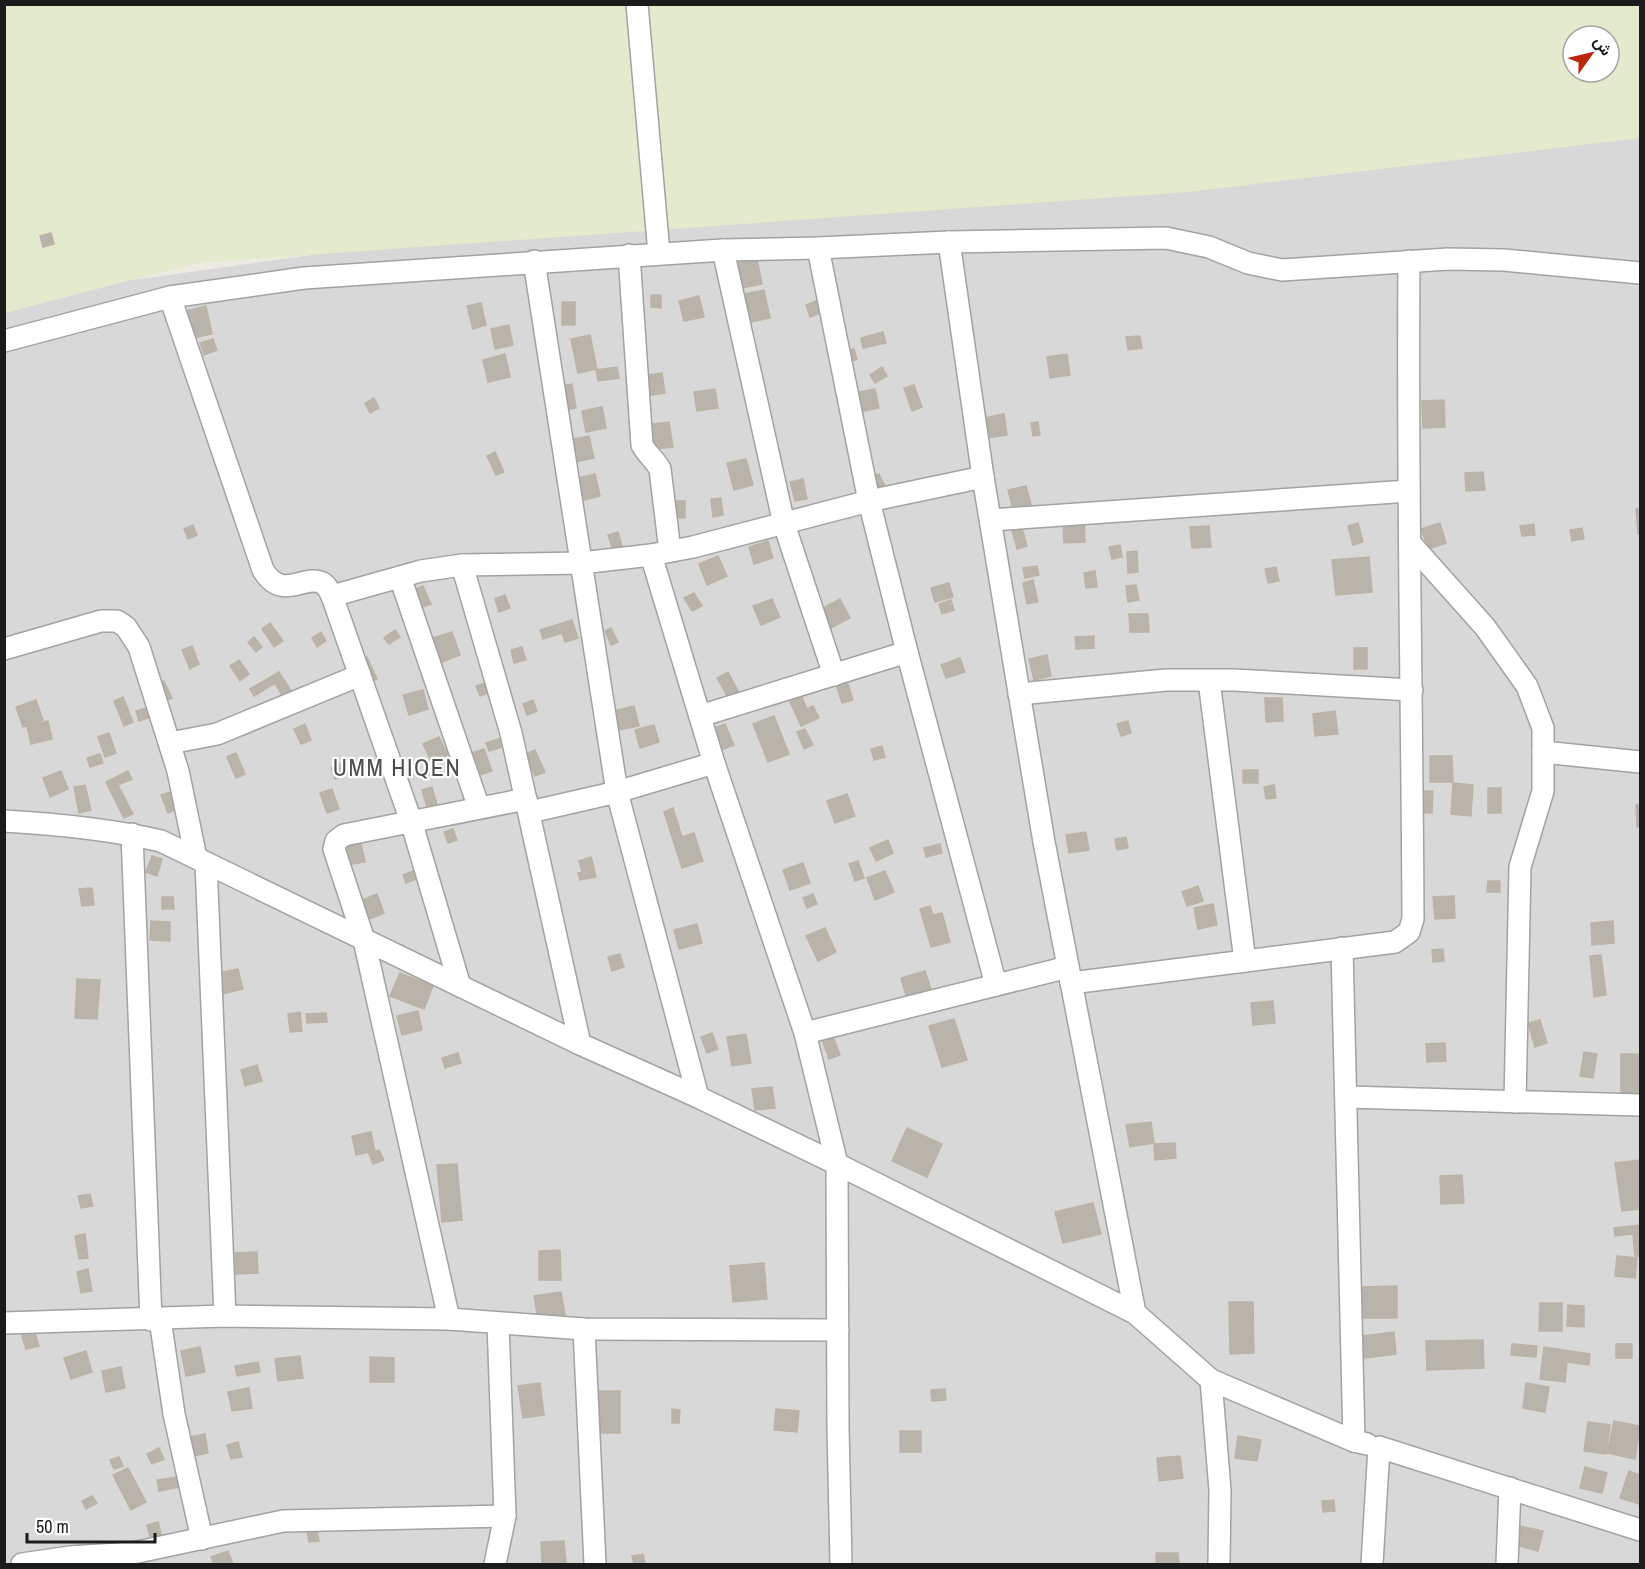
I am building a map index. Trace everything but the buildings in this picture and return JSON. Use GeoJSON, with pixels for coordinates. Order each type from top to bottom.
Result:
{"type":"FeatureCollection","features":[{"type":"Feature","properties":{"kind":"street"},"geometry":{"type":"LineString","coordinates":[[637,4],[659,253]]}},
{"type":"Feature","properties":{"kind":"street"},"geometry":{"type":"LineString","coordinates":[[4,341],[170,297],[304,278],[723,250],[949,242],[1166,238],[1209,247],[1248,263],[1282,270],[1409,261],[1504,260],[1641,273]]}},
{"type":"Feature","properties":{"kind":"street"},"geometry":{"type":"LineString","coordinates":[[949,242],[984,477],[1044,842],[1135,1313]]}},
{"type":"Feature","properties":{"kind":"street"},"geometry":{"type":"LineString","coordinates":[[818,248],[869,501],[996,985]]}},
{"type":"Feature","properties":{"kind":"street"},"geometry":{"type":"LineString","coordinates":[[723,250],[784,524],[834,675]]}},
{"type":"Feature","properties":{"kind":"street"},"geometry":{"type":"LineString","coordinates":[[628,255],[642,445],[660,469],[661,553],[700,716],[805,1033],[837,1164],[841,1564]]}},
{"type":"Feature","properties":{"kind":"street"},"geometry":{"type":"LineString","coordinates":[[534,261],[618,792],[698,1097]]}},
{"type":"Feature","properties":{"kind":"street"},"geometry":{"type":"LineString","coordinates":[[805,1033],[996,985],[1070,975],[1245,960],[1395,942],[1409,932],[1413,919],[1409,261]]}},
{"type":"Feature","properties":{"kind":"street"},"geometry":{"type":"LineString","coordinates":[[170,297],[263,570],[268,579],[278,585],[296,585],[315,581],[325,584],[332,596],[411,821],[460,986]]}},
{"type":"Feature","properties":{"kind":"street"},"geometry":{"type":"LineString","coordinates":[[332,596],[421,571],[462,566],[581,562],[661,553],[693,547],[869,501],[984,477]]}},
{"type":"Feature","properties":{"kind":"street"},"geometry":{"type":"LineString","coordinates":[[991,520],[1410,491]]}},
{"type":"Feature","properties":{"kind":"street"},"geometry":{"type":"LineString","coordinates":[[1410,543],[1485,627],[1527,686],[1543,728],[1543,791],[1520,867],[1515,1102]]}},
{"type":"Feature","properties":{"kind":"street"},"geometry":{"type":"LineString","coordinates":[[462,566],[511,733],[580,1044]]}},
{"type":"Feature","properties":{"kind":"street"},"geometry":{"type":"LineString","coordinates":[[400,577],[479,808]]}},
{"type":"Feature","properties":{"kind":"street"},"geometry":{"type":"LineString","coordinates":[[4,649],[101,621],[117,621],[126,627],[139,647],[170,743],[201,860],[225,1316]]}},
{"type":"Feature","properties":{"kind":"street"},"geometry":{"type":"LineString","coordinates":[[700,716],[907,652]]}},
{"type":"Feature","properties":{"kind":"street"},"geometry":{"type":"LineString","coordinates":[[170,743],[217,734],[360,675]]}},
{"type":"Feature","properties":{"kind":"street"},"geometry":{"type":"LineString","coordinates":[[1019,694],[1166,680],[1412,690]]}},
{"type":"Feature","properties":{"kind":"street"},"geometry":{"type":"LineString","coordinates":[[1209,681],[1245,960]]}},
{"type":"Feature","properties":{"kind":"street"},"geometry":{"type":"LineString","coordinates":[[1543,752],[1641,762]]}},
{"type":"Feature","properties":{"kind":"street"},"geometry":{"type":"LineString","coordinates":[[449,1319],[364,939],[334,849],[336,841],[344,836],[479,808],[528,805],[618,792],[714,763]]}},
{"type":"Feature","properties":{"kind":"street"},"geometry":{"type":"LineString","coordinates":[[4,821],[67,825],[132,834],[161,841],[580,1044],[698,1097],[837,1164],[1135,1313],[1211,1380],[1354,1441],[1641,1530]]}},
{"type":"Feature","properties":{"kind":"street"},"geometry":{"type":"LineString","coordinates":[[132,834],[156,1319],[174,1414],[202,1539]]}},
{"type":"Feature","properties":{"kind":"street"},"geometry":{"type":"LineString","coordinates":[[1342,948],[1354,1441]]}},
{"type":"Feature","properties":{"kind":"street"},"geometry":{"type":"LineString","coordinates":[[1347,1097],[1641,1105]]}},
{"type":"Feature","properties":{"kind":"street"},"geometry":{"type":"LineString","coordinates":[[4,1323],[225,1316],[449,1319],[584,1329],[837,1330]]}},
{"type":"Feature","properties":{"kind":"street"},"geometry":{"type":"LineString","coordinates":[[495,1564],[505,1516],[498,1323]]}},
{"type":"Feature","properties":{"kind":"street"},"geometry":{"type":"LineString","coordinates":[[584,1329],[595,1564]]}},
{"type":"Feature","properties":{"kind":"street"},"geometry":{"type":"LineString","coordinates":[[1211,1380],[1220,1490],[1219,1564]]}},
{"type":"Feature","properties":{"kind":"street"},"geometry":{"type":"LineString","coordinates":[[1372,1564],[1379,1447]]}},
{"type":"Feature","properties":{"kind":"street"},"geometry":{"type":"LineString","coordinates":[[1507,1564],[1510,1488]]}},
{"type":"Feature","properties":{"kind":"street"},"geometry":{"type":"LineString","coordinates":[[33,1564],[70,1557],[133,1553],[283,1521],[505,1516]]}},
{"type":"Feature","properties":{"kind":"shaded area"},"geometry":{"type":"Polygon","coordinates":[[[1640,5],[1640,1564],[5,1564],[4,298],[404,242],[1640,5]]]}},
{"type":"Feature","properties":{"kind":"green space"},"geometry":{"type":"Polygon","coordinates":[[[5,5],[1640,5],[1640,138],[1189,192],[196,263],[5,313],[5,5]]]}},
{"type":"Feature","properties":{"kind":"district","name":"UMM HIQEN"},"geometry":{"type":"Point","coordinates":[397,767]}}]}
